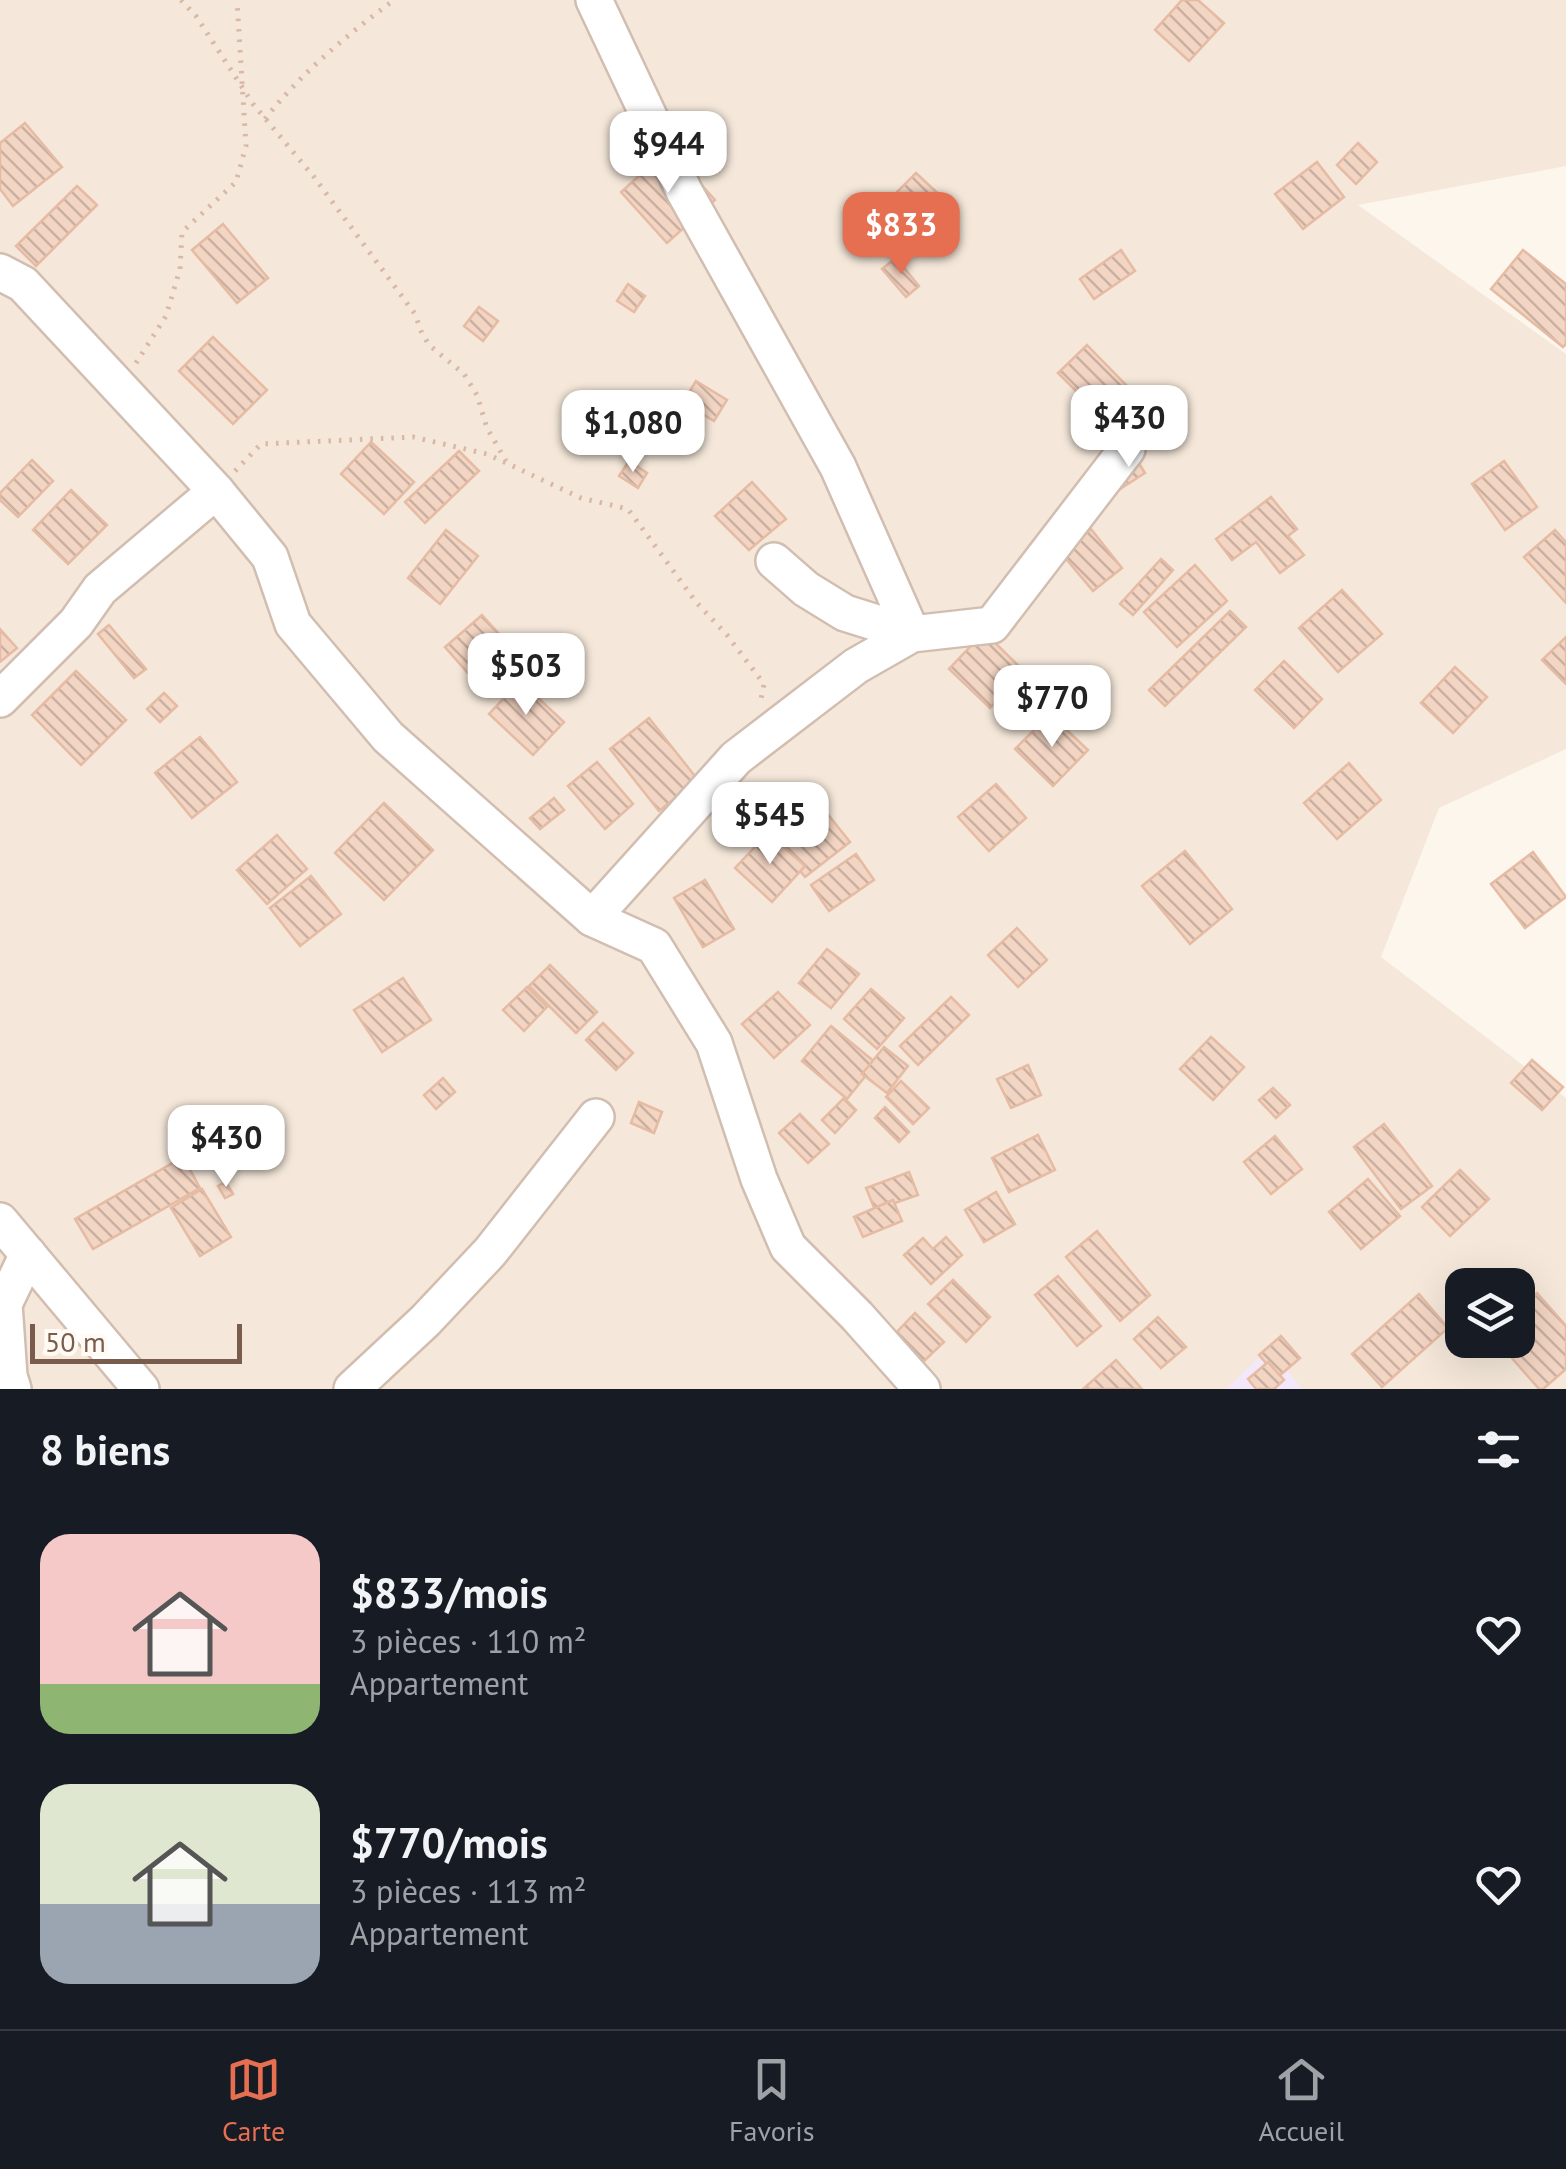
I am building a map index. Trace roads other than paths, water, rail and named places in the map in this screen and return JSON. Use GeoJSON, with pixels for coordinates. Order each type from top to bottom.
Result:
{"type":"FeatureCollection","features":[{"type":"Feature","properties":{"kind":"street"},"geometry":{"type":"LineString","coordinates":[[594,0],[684,191],[838,466],[912,634]]}},
{"type":"Feature","properties":{"kind":"street"},"geometry":{"type":"LineString","coordinates":[[0,272],[23,284],[216,491],[270,557],[293,624],[388,738],[592,918],[654,946],[714,1043],[758,1179],[788,1247],[922,1389]]}},
{"type":"Feature","properties":{"kind":"street"},"geometry":{"type":"LineString","coordinates":[[774,562],[845,614],[912,634],[992,625],[1127,449]]}},
{"type":"Feature","properties":{"kind":"street"},"geometry":{"type":"LineString","coordinates":[[0,698],[76,623],[100,589],[216,491]]}},
{"type":"Feature","properties":{"kind":"street"},"geometry":{"type":"LineString","coordinates":[[592,918],[736,758],[856,666],[912,634]]}},
{"type":"Feature","properties":{"kind":"street"},"geometry":{"type":"LineString","coordinates":[[352,1389],[490,1252],[596,1117]]}},
{"type":"Feature","properties":{"kind":"street"},"geometry":{"type":"LineString","coordinates":[[0,1221],[141,1389]]}},
{"type":"Feature","properties":{"kind":"street"},"geometry":{"type":"LineString","coordinates":[[13,1389],[3,1328],[4,1304],[28,1254]]}}]}
